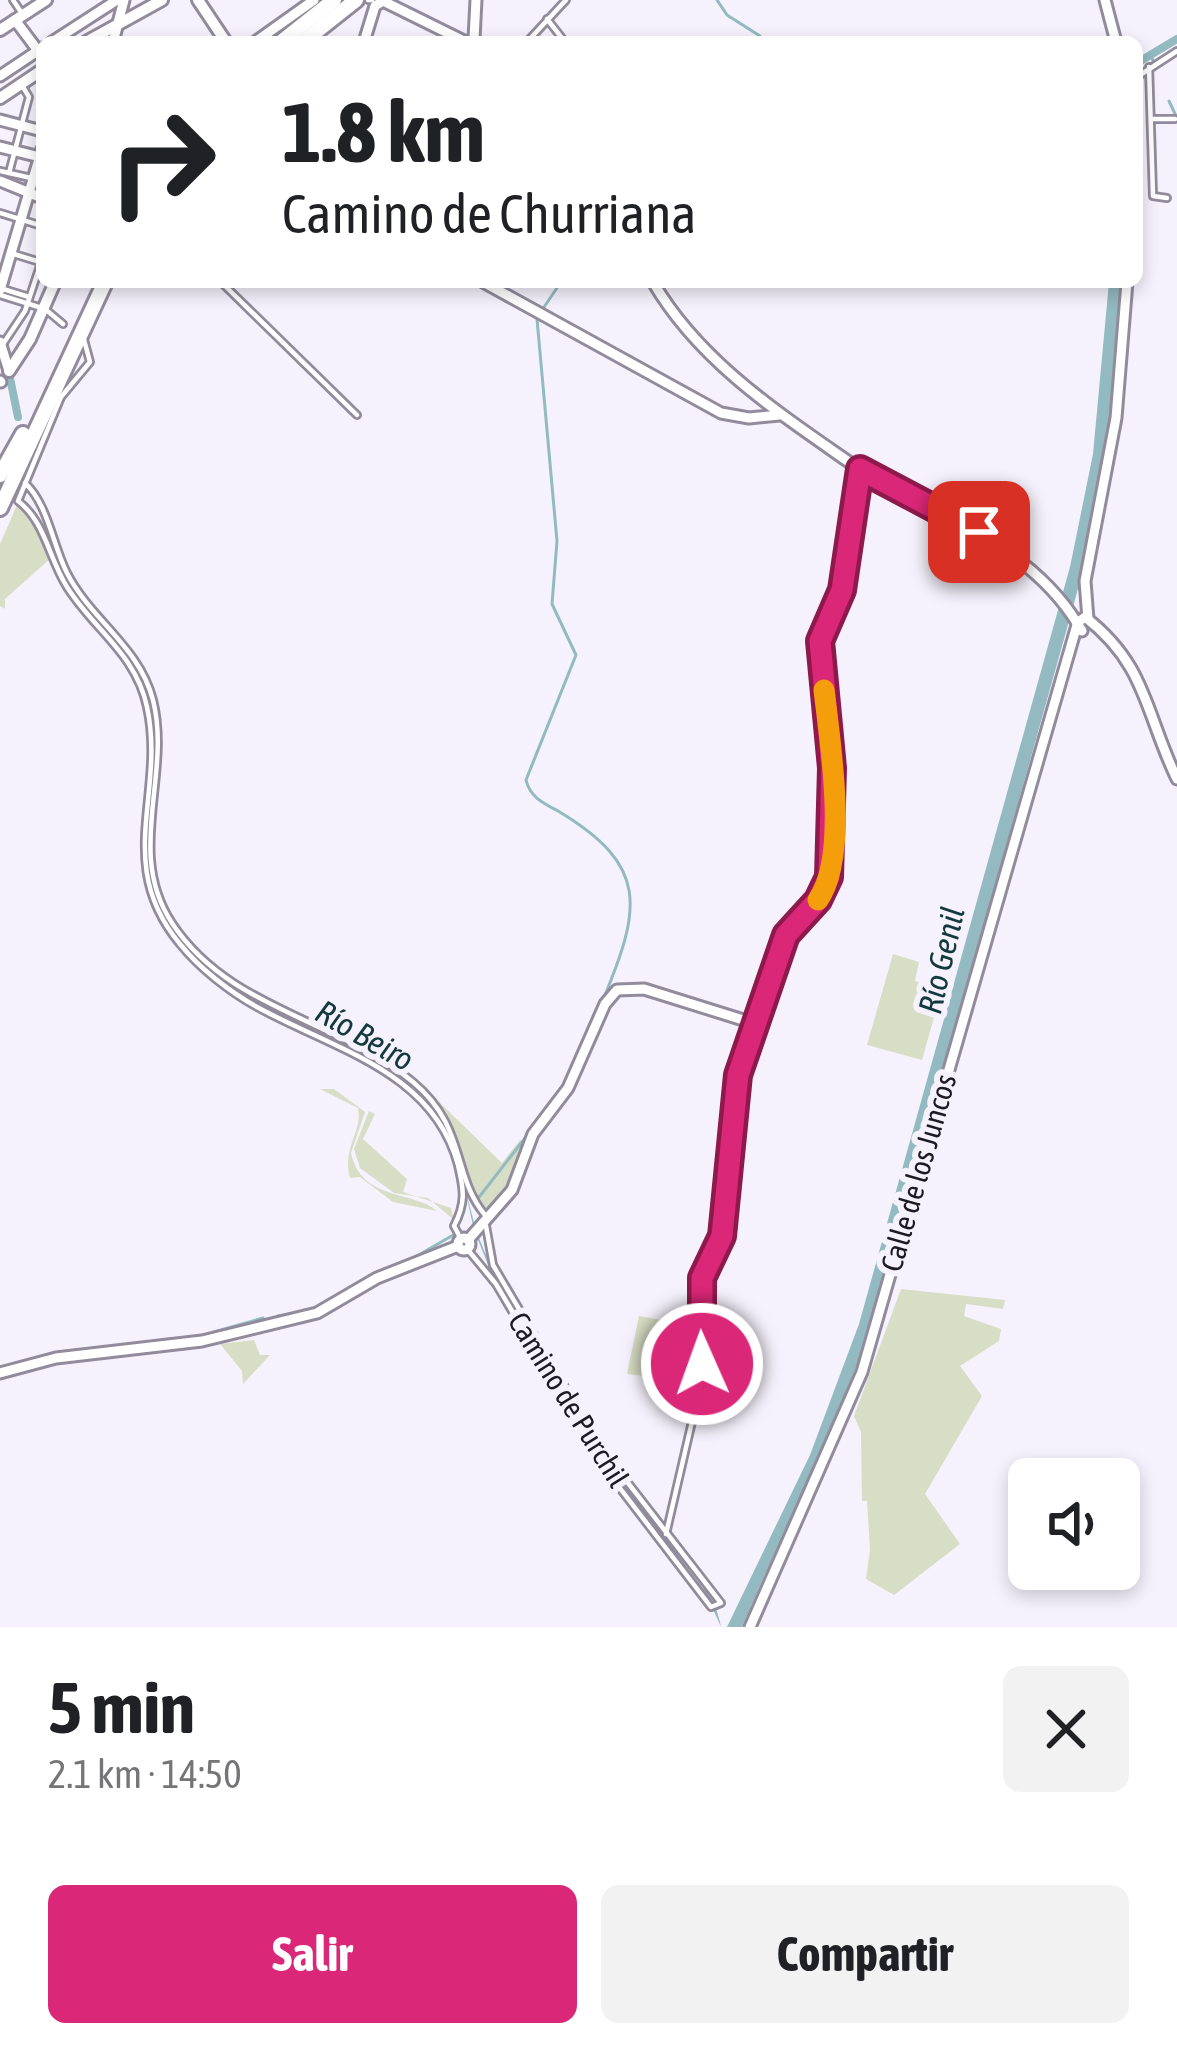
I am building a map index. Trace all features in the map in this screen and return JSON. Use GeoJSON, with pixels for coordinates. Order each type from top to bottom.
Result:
{"type":"FeatureCollection","features":[{"type":"Feature","properties":{"kind":"highway"},"geometry":{"type":"LineString","coordinates":[[289,36],[334,0]]}},
{"type":"Feature","properties":{"kind":"highway"},"geometry":{"type":"LineString","coordinates":[[299,36],[344,0]]}},
{"type":"Feature","properties":{"kind":"highway"},"geometry":{"type":"LineString","coordinates":[[313,36],[372,0]]}},
{"type":"Feature","properties":{"kind":"highway"},"geometry":{"type":"LineString","coordinates":[[321,36],[372,0]]}},
{"type":"Feature","properties":{"kind":"highway"},"geometry":{"type":"LineString","coordinates":[[0,508],[91,288]]}},
{"type":"Feature","properties":{"kind":"highway"},"geometry":{"type":"LineString","coordinates":[[0,490],[102,288]]}},
{"type":"Feature","properties":{"kind":"highway"},"geometry":{"type":"LineString","coordinates":[[0,475],[28,433]]}},
{"type":"Feature","properties":{"kind":"highway"},"geometry":{"type":"LineString","coordinates":[[0,524],[28,433]]}},
{"type":"Feature","properties":{"kind":"main road"},"geometry":{"type":"LineString","coordinates":[[0,27],[40,0]]}},
{"type":"Feature","properties":{"kind":"main road"},"geometry":{"type":"LineString","coordinates":[[97,36],[162,0]]}},
{"type":"Feature","properties":{"kind":"main road"},"geometry":{"type":"LineString","coordinates":[[195,0],[219,36]]}},
{"type":"Feature","properties":{"kind":"main road"},"geometry":{"type":"LineString","coordinates":[[0,98],[36,74]]}},
{"type":"Feature","properties":{"kind":"main road"},"geometry":{"type":"LineString","coordinates":[[6,373],[44,315],[53,288]]}},
{"type":"Feature","properties":{"kind":"street"},"geometry":{"type":"LineString","coordinates":[[263,36],[314,0]]}},
{"type":"Feature","properties":{"kind":"street"},"geometry":{"type":"LineString","coordinates":[[365,36],[372,0],[462,36]]}},
{"type":"Feature","properties":{"kind":"street"},"geometry":{"type":"LineString","coordinates":[[470,36],[476,0]]}},
{"type":"Feature","properties":{"kind":"street"},"geometry":{"type":"LineString","coordinates":[[531,36],[566,0]]}},
{"type":"Feature","properties":{"kind":"street"},"geometry":{"type":"LineString","coordinates":[[1105,0],[1114,36]]}},
{"type":"Feature","properties":{"kind":"street"},"geometry":{"type":"LineString","coordinates":[[60,36],[101,4],[122,1],[115,36]]}},
{"type":"Feature","properties":{"kind":"street"},"geometry":{"type":"LineString","coordinates":[[18,12],[36,43]]}},
{"type":"Feature","properties":{"kind":"street"},"geometry":{"type":"LineString","coordinates":[[547,19],[560,36]]}},
{"type":"Feature","properties":{"kind":"street"},"geometry":{"type":"LineString","coordinates":[[1143,72],[1177,51]]}},
{"type":"Feature","properties":{"kind":"street"},"geometry":{"type":"LineString","coordinates":[[2,70],[36,54]]}},
{"type":"Feature","properties":{"kind":"street"},"geometry":{"type":"LineString","coordinates":[[1149,67],[1153,196],[1167,197]]}},
{"type":"Feature","properties":{"kind":"street"},"geometry":{"type":"LineString","coordinates":[[5,177],[29,98],[21,84]]}},
{"type":"Feature","properties":{"kind":"street"},"geometry":{"type":"LineString","coordinates":[[1152,119],[1174,119]]}},
{"type":"Feature","properties":{"kind":"street"},"geometry":{"type":"LineString","coordinates":[[0,120],[36,130]]}},
{"type":"Feature","properties":{"kind":"street"},"geometry":{"type":"LineString","coordinates":[[0,151],[36,153]]}},
{"type":"Feature","properties":{"kind":"street"},"geometry":{"type":"LineString","coordinates":[[0,171],[36,196]]}},
{"type":"Feature","properties":{"kind":"street"},"geometry":{"type":"LineString","coordinates":[[36,172],[8,252],[1,291],[28,301],[63,324]]}},
{"type":"Feature","properties":{"kind":"street"},"geometry":{"type":"LineString","coordinates":[[5,177],[31,178]]}},
{"type":"Feature","properties":{"kind":"street"},"geometry":{"type":"LineString","coordinates":[[0,213],[36,224]]}},
{"type":"Feature","properties":{"kind":"street"},"geometry":{"type":"LineString","coordinates":[[6,373],[1,344],[28,301],[36,276]]}},
{"type":"Feature","properties":{"kind":"street"},"geometry":{"type":"LineString","coordinates":[[227,288],[357,415]]}},
{"type":"Feature","properties":{"kind":"street"},"geometry":{"type":"LineString","coordinates":[[493,288],[596,349],[721,413],[749,418],[779,415]]}},
{"type":"Feature","properties":{"kind":"street"},"geometry":{"type":"LineString","coordinates":[[658,288],[707,350],[779,415],[860,469],[979,532],[1040,580],[1082,622],[1102,630],[1136,670],[1177,779]]}},
{"type":"Feature","properties":{"kind":"street","name":"Calle de los Juncos"},"geometry":{"type":"LineString","coordinates":[[747,1626],[830,1456],[880,1330],[884,1300],[1082,622],[1085,580],[1116,418],[1127,288]]}},
{"type":"Feature","properties":{"kind":"street"},"geometry":{"type":"LineString","coordinates":[[83,336],[92,357],[61,397],[18,501],[35,517],[60,574],[125,655],[142,690],[151,734],[143,858],[162,920],[185,950],[243,998],[387,1072],[420,1097],[454,1151],[465,1196],[454,1226],[473,1235],[601,1448],[666,1534]]}},
{"type":"Feature","properties":{"kind":"street","name":"Camino de Purchil"},"geometry":{"type":"LineString","coordinates":[[473,1235],[496,1284],[606,1469],[716,1606],[666,1534],[700,1387],[702,1278],[722,1236],[736,1089],[786,935],[818,900],[829,877],[832,768],[820,641],[842,590],[860,469]]}},
{"type":"Feature","properties":{"kind":"street"},"geometry":{"type":"LineString","coordinates":[[25,484],[40,502],[70,579],[131,651],[149,687],[158,734],[149,856],[156,891],[173,925],[202,956],[256,999],[413,1082],[454,1134],[474,1203],[473,1235]]}},
{"type":"Feature","properties":{"kind":"street"},"geometry":{"type":"LineString","coordinates":[[0,1373],[56,1358],[202,1341],[317,1313],[377,1278],[473,1235],[520,1177],[533,1134],[568,1088],[605,1004],[617,991],[644,989],[757,1024]]}},
{"type":"Feature","properties":{"kind":"green space"},"geometry":{"type":"Polygon","coordinates":[[[17,505],[30,512],[51,558],[5,599],[5,609],[0,606],[0,544],[17,505]]]}},
{"type":"Feature","properties":{"kind":"green space"},"geometry":{"type":"Polygon","coordinates":[[[893,954],[919,962],[915,981],[942,989],[922,1060],[867,1045],[893,954]]]}},
{"type":"Feature","properties":{"kind":"green space"},"geometry":{"type":"Polygon","coordinates":[[[404,1068],[502,1163],[520,1140],[526,1142],[520,1173],[489,1217],[475,1203],[449,1122],[398,1069],[404,1068]]]}},
{"type":"Feature","properties":{"kind":"green space"},"geometry":{"type":"Polygon","coordinates":[[[320,1089],[334,1089],[365,1112],[351,1153],[366,1180],[437,1211],[393,1202],[360,1177],[350,1178],[349,1157],[358,1108],[320,1089]]]}},
{"type":"Feature","properties":{"kind":"green space"},"geometry":{"type":"Polygon","coordinates":[[[369,1111],[375,1114],[363,1139],[407,1179],[403,1192],[415,1196],[394,1193],[360,1168],[354,1149],[369,1111]]]}},
{"type":"Feature","properties":{"kind":"green space"},"geometry":{"type":"Polygon","coordinates":[[[433,1202],[451,1208],[454,1220],[433,1202]]]}},
{"type":"Feature","properties":{"kind":"green space"},"geometry":{"type":"Polygon","coordinates":[[[901,1289],[1005,1300],[1003,1309],[966,1304],[964,1316],[1001,1329],[999,1341],[960,1366],[982,1396],[925,1494],[960,1544],[894,1595],[866,1579],[870,1550],[867,1501],[862,1501],[861,1432],[854,1416],[901,1289]]]}},
{"type":"Feature","properties":{"kind":"green space"},"geometry":{"type":"Polygon","coordinates":[[[639,1316],[667,1321],[655,1377],[627,1374],[639,1316]]]}},
{"type":"Feature","properties":{"kind":"green space"},"geometry":{"type":"Polygon","coordinates":[[[254,1340],[260,1355],[270,1355],[243,1384],[242,1371],[220,1344],[254,1340]]]}},
{"type":"Feature","properties":{"kind":"water"},"geometry":{"type":"Polygon","coordinates":[[[1108,288],[1122,288],[1107,455],[1083,571],[880,1297],[833,1423],[742,1627],[727,1627],[810,1455],[859,1324],[1070,567],[1093,454],[1108,288]]]}},
{"type":"Feature","properties":{"kind":"water"},"geometry":{"type":"Polygon","coordinates":[[[130,657],[146,688],[152,707],[156,764],[152,875],[172,925],[159,908],[145,854],[154,738],[145,689],[130,657]]]}},
{"type":"Feature","properties":{"kind":"water"},"geometry":{"type":"Polygon","coordinates":[[[180,936],[228,982],[388,1065],[431,1104],[454,1147],[428,1104],[388,1070],[252,1002],[198,960],[180,936]]]}},
{"type":"Feature","properties":{"kind":"water"},"geometry":{"type":"Polygon","coordinates":[[[461,1171],[481,1243],[497,1276],[601,1452],[705,1584],[721,1627],[703,1587],[607,1467],[489,1267],[474,1230],[461,1171]]]}},
{"type":"Feature","properties":{"kind":"waterway"},"geometry":{"type":"LineString","coordinates":[[717,0],[727,15],[760,36]]}},
{"type":"Feature","properties":{"kind":"waterway"},"geometry":{"type":"LineString","coordinates":[[1143,59],[1177,39]]}},
{"type":"Feature","properties":{"kind":"waterway"},"geometry":{"type":"LineString","coordinates":[[1150,55],[1154,62]]}},
{"type":"Feature","properties":{"kind":"waterway"},"geometry":{"type":"LineString","coordinates":[[1169,101],[1176,116]]}},
{"type":"Feature","properties":{"kind":"waterway"},"geometry":{"type":"LineString","coordinates":[[542,310],[557,288]]}},
{"type":"Feature","properties":{"kind":"waterway"},"geometry":{"type":"LineString","coordinates":[[537,319],[557,541],[552,604],[576,655],[526,780],[538,799],[588,831],[623,871],[630,914],[603,1000]]}},
{"type":"Feature","properties":{"kind":"waterway","name":"Río Beiro"},"geometry":{"type":"LineString","coordinates":[[10,378],[18,417]]}},
{"type":"Feature","properties":{"kind":"waterway"},"geometry":{"type":"LineString","coordinates":[[476,1201],[529,1133]]}},
{"type":"Feature","properties":{"kind":"waterway"},"geometry":{"type":"LineString","coordinates":[[410,1260],[455,1234]]}},
{"type":"Feature","properties":{"kind":"waterway"},"geometry":{"type":"LineString","coordinates":[[278,1316],[303,1312]]}},
{"type":"Feature","properties":{"kind":"waterway"},"geometry":{"type":"LineString","coordinates":[[214,1332],[263,1318]]}},
{"type":"Feature","properties":{"kind":"slow traffic"},"geometry":{"type":"LineString","coordinates":[[818,900],[831,862],[832,768],[824,690]]}},
{"type":"Feature","properties":{"kind":"route"},"geometry":{"type":"LineString","coordinates":[[702,1364],[702,1278],[722,1236],[738,1075],[786,935],[818,900],[829,877],[832,768],[820,634],[842,590],[850,511],[860,469],[979,532]]}},
{"type":"Feature","properties":{"kind":"water label","name":"Río Genil"},"geometry":{"type":"Point","coordinates":[941,960]}}]}
